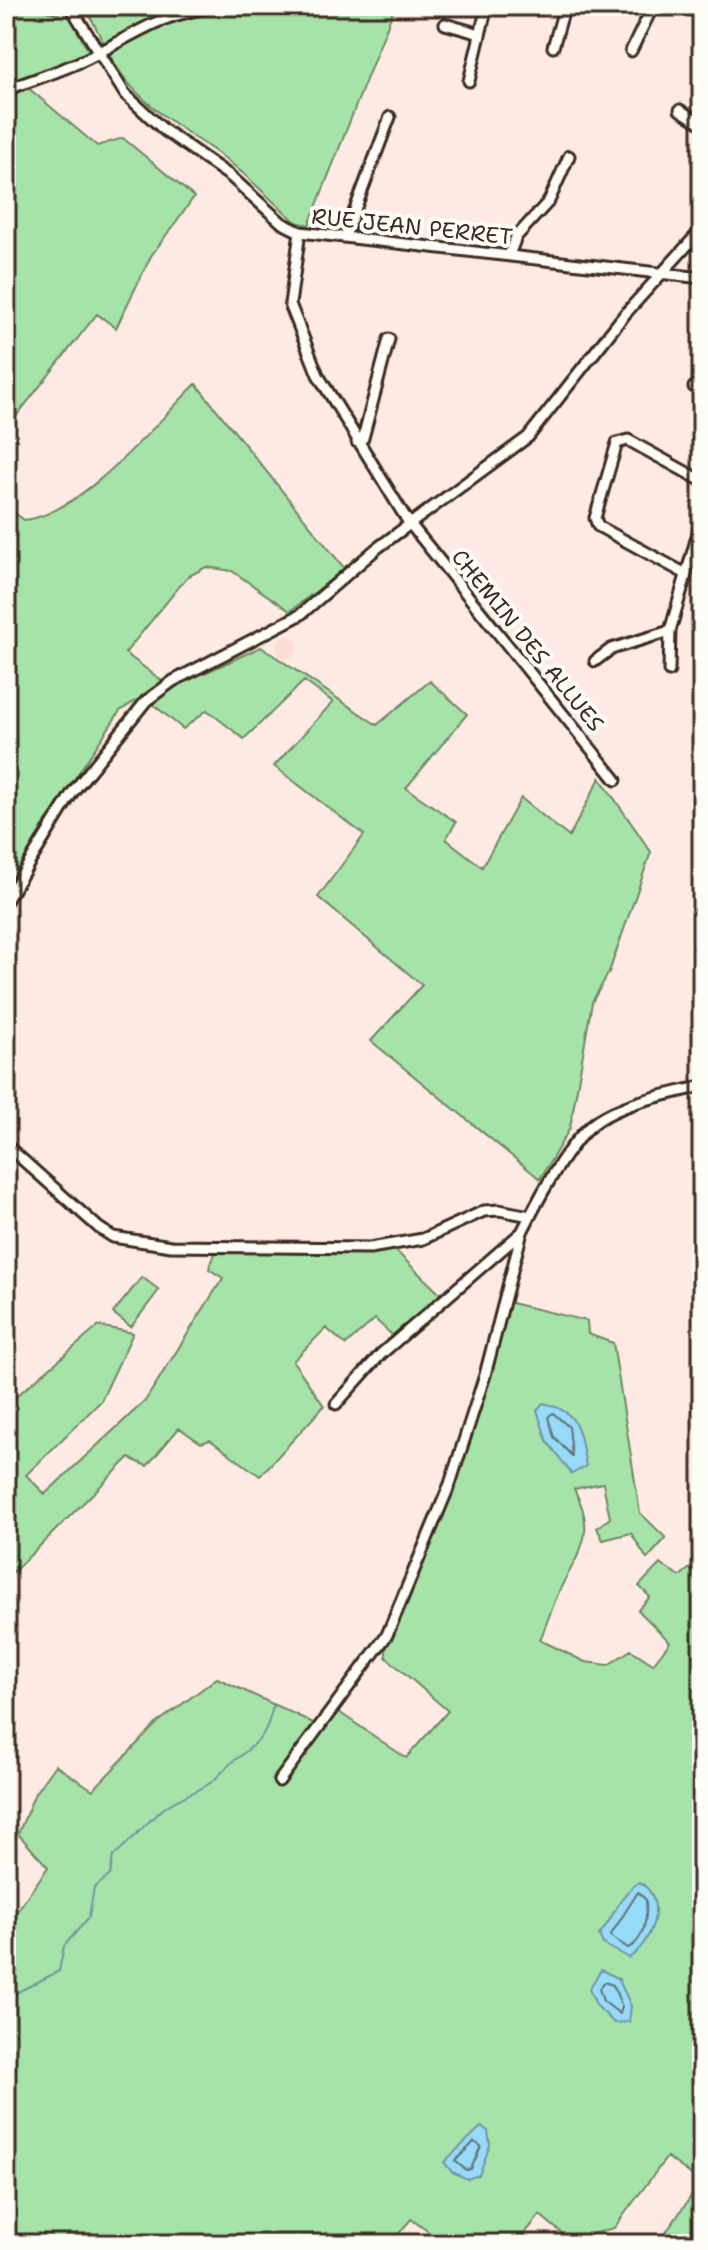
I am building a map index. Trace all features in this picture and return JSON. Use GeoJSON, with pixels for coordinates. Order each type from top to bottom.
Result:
{"type":"FeatureCollection","features":[{"type":"Feature","properties":{"kind":"street","name":"RUE JEAN PERRET"},"geometry":{"type":"LineString","coordinates":[[70,6],[97,54],[125,94],[164,130],[230,176],[282,223],[300,232],[702,278]]}},
{"type":"Feature","properties":{"kind":"street"},"geometry":{"type":"LineString","coordinates":[[6,90],[97,54],[138,28],[174,13],[218,6]]}},
{"type":"Feature","properties":{"kind":"street"},"geometry":{"type":"LineString","coordinates":[[469,81],[487,6]]}},
{"type":"Feature","properties":{"kind":"street"},"geometry":{"type":"LineString","coordinates":[[553,47],[565,6]]}},
{"type":"Feature","properties":{"kind":"street"},"geometry":{"type":"LineString","coordinates":[[631,51],[653,6]]}},
{"type":"Feature","properties":{"kind":"street"},"geometry":{"type":"LineString","coordinates":[[445,24],[480,34]]}},
{"type":"Feature","properties":{"kind":"street"},"geometry":{"type":"LineString","coordinates":[[680,110],[702,124]]}},
{"type":"Feature","properties":{"kind":"street"},"geometry":{"type":"LineString","coordinates":[[345,236],[390,117]]}},
{"type":"Feature","properties":{"kind":"street"},"geometry":{"type":"LineString","coordinates":[[509,255],[521,229],[544,210],[569,156]]}},
{"type":"Feature","properties":{"kind":"street"},"geometry":{"type":"LineString","coordinates":[[6,901],[72,793],[146,701],[173,681],[300,615],[412,523],[528,437],[625,314],[702,229]]}},
{"type":"Feature","properties":{"kind":"street","name":"CHEMIN DES ALLUES"},"geometry":{"type":"LineString","coordinates":[[300,232],[290,304],[318,375],[357,442],[412,523],[616,780]]}},
{"type":"Feature","properties":{"kind":"street"},"geometry":{"type":"LineString","coordinates":[[357,442],[363,438],[389,339]]}},
{"type":"Feature","properties":{"kind":"street"},"geometry":{"type":"LineString","coordinates":[[686,574],[598,526],[595,518],[617,443],[628,440],[702,481]]}},
{"type":"Feature","properties":{"kind":"street"},"geometry":{"type":"LineString","coordinates":[[669,671],[670,631],[702,519]]}},
{"type":"Feature","properties":{"kind":"street"},"geometry":{"type":"LineString","coordinates":[[595,661],[611,649],[670,631]]}},
{"type":"Feature","properties":{"kind":"street"},"geometry":{"type":"LineString","coordinates":[[279,1781],[387,1635],[450,1484],[485,1375],[522,1232],[530,1216],[579,1139],[596,1122],[620,1109],[702,1086]]}},
{"type":"Feature","properties":{"kind":"street"},"geometry":{"type":"LineString","coordinates":[[6,1145],[113,1237],[171,1246],[370,1248],[423,1239],[484,1211],[499,1210],[530,1216]]}},
{"type":"Feature","properties":{"kind":"street"},"geometry":{"type":"LineString","coordinates":[[336,1404],[381,1354],[522,1232]]}},
{"type":"Feature","properties":{"kind":"shaded area"},"geometry":{"type":"Polygon","coordinates":[[[287,636],[295,639],[298,647],[295,655],[287,658],[279,655],[276,647],[279,639],[287,636]]]}},
{"type":"Feature","properties":{"kind":"green space"},"geometry":{"type":"Polygon","coordinates":[[[6,6],[25,6],[70,17],[89,52],[20,81],[97,146],[123,138],[194,197],[151,256],[116,328],[97,314],[6,429],[6,6]]]}},
{"type":"Feature","properties":{"kind":"green space"},"geometry":{"type":"Polygon","coordinates":[[[84,6],[395,6],[309,225],[296,222],[227,160],[141,96],[117,67],[84,6]]]}},
{"type":"Feature","properties":{"kind":"green space"},"geometry":{"type":"Polygon","coordinates":[[[196,384],[345,569],[290,611],[232,571],[206,567],[187,577],[125,653],[172,688],[261,647],[377,725],[430,681],[467,714],[406,788],[456,822],[446,839],[482,867],[521,798],[569,837],[600,778],[651,852],[609,972],[592,1002],[570,1128],[540,1179],[371,1041],[422,985],[318,897],[364,835],[274,766],[333,702],[304,681],[244,739],[207,710],[183,729],[143,696],[120,711],[43,826],[6,892],[6,506],[24,520],[46,514],[69,502],[116,465],[196,384]]]}},
{"type":"Feature","properties":{"kind":"green space"},"geometry":{"type":"Polygon","coordinates":[[[216,1251],[396,1251],[442,1296],[395,1338],[375,1319],[346,1345],[326,1328],[293,1361],[324,1406],[260,1476],[210,1440],[201,1443],[179,1428],[147,1466],[129,1458],[6,1579],[6,1405],[99,1326],[133,1333],[101,1401],[26,1475],[45,1494],[145,1401],[223,1278],[209,1269],[216,1251]]]}},
{"type":"Feature","properties":{"kind":"green space"},"geometry":{"type":"Polygon","coordinates":[[[142,1277],[159,1290],[131,1327],[113,1313],[142,1277]]]}},
{"type":"Feature","properties":{"kind":"green space"},"geometry":{"type":"Polygon","coordinates":[[[507,1302],[587,1321],[588,1334],[613,1343],[640,1513],[666,1538],[647,1559],[631,1533],[603,1540],[597,1528],[610,1518],[603,1483],[574,1489],[584,1517],[584,1540],[558,1593],[540,1640],[585,1662],[608,1665],[631,1650],[653,1664],[670,1642],[638,1610],[650,1597],[639,1586],[660,1564],[680,1576],[690,1568],[702,1581],[702,2244],[658,2244],[701,2182],[667,2157],[614,2228],[570,2240],[540,2215],[516,2244],[445,2244],[411,2219],[390,2244],[6,2244],[6,1927],[48,1867],[18,1834],[35,1793],[55,1765],[93,1790],[157,1723],[217,1678],[322,1727],[336,1710],[406,1758],[448,1711],[386,1657],[386,1649],[452,1485],[507,1302]]]}},
{"type":"Feature","properties":{"kind":"water"},"geometry":{"type":"Polygon","coordinates":[[[543,1403],[565,1412],[576,1425],[586,1466],[572,1474],[547,1441],[537,1410],[543,1403]]]}},
{"type":"Feature","properties":{"kind":"water"},"geometry":{"type":"Polygon","coordinates":[[[639,1882],[648,1889],[653,1899],[654,1920],[644,1942],[629,1958],[603,1944],[599,1935],[626,1893],[639,1882]]]}},
{"type":"Feature","properties":{"kind":"water"},"geometry":{"type":"Polygon","coordinates":[[[601,1970],[618,1978],[631,2006],[629,2022],[614,2023],[596,2005],[589,1989],[601,1970]]]}},
{"type":"Feature","properties":{"kind":"water"},"geometry":{"type":"Polygon","coordinates":[[[481,2127],[488,2131],[490,2145],[479,2175],[467,2179],[452,2172],[444,2162],[481,2127]]]}},
{"type":"Feature","properties":{"kind":"waterway"},"geometry":{"type":"LineString","coordinates":[[6,1998],[59,1971],[64,1946],[89,1917],[94,1888],[110,1875],[113,1856],[163,1809],[211,1782],[256,1743],[264,1732],[273,1706]]}}]}
